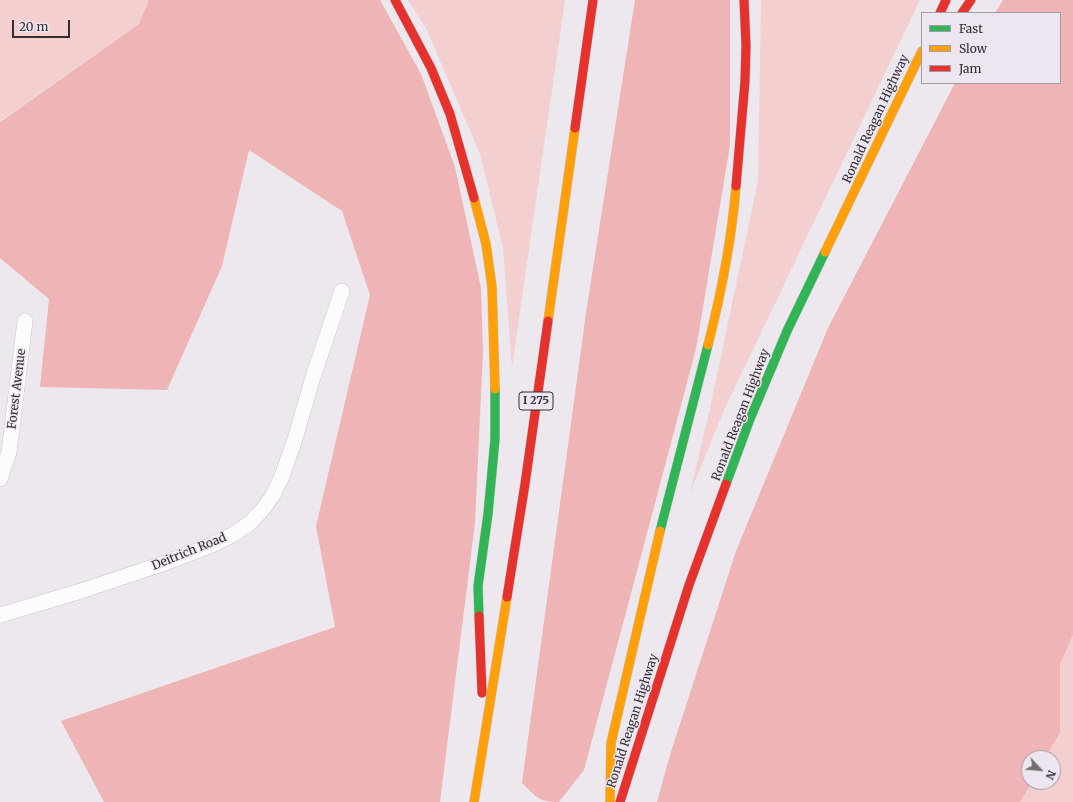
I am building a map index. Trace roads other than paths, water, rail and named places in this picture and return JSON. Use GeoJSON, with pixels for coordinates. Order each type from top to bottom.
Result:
{"type":"FeatureCollection","features":[{"type":"Feature","properties":{"kind":"highway"},"geometry":{"type":"LineString","coordinates":[[394,0],[431,68],[450,114],[469,176],[484,236],[492,287],[495,363],[495,439],[488,514],[478,586],[483,741]]}},
{"type":"Feature","properties":{"kind":"highway","name":"I 275"},"geometry":{"type":"LineString","coordinates":[[474,802],[525,484],[593,0]]}},
{"type":"Feature","properties":{"kind":"highway"},"geometry":{"type":"LineString","coordinates":[[610,802],[611,743],[664,513],[713,325],[727,251],[735,197],[745,82],[746,46],[744,0]]}},
{"type":"Feature","properties":{"kind":"highway"},"geometry":{"type":"LineString","coordinates":[[940,12],[946,0]]}},
{"type":"Feature","properties":{"kind":"highway"},"geometry":{"type":"LineString","coordinates":[[963,12],[971,0]]}},
{"type":"Feature","properties":{"kind":"highway","name":"Ronald Reagan Highway"},"geometry":{"type":"LineString","coordinates":[[620,802],[689,585],[750,419],[787,331],[921,53]]}},
{"type":"Feature","properties":{"kind":"highway"},"geometry":{"type":"LineString","coordinates":[[899,100],[921,69]]}},
{"type":"Feature","properties":{"kind":"street","name":"Deitrich Road"},"geometry":{"type":"LineString","coordinates":[[0,616],[162,564],[212,545],[234,534],[250,523],[273,495],[282,476],[342,291]]}},
{"type":"Feature","properties":{"kind":"street","name":"Forest Avenue"},"geometry":{"type":"LineString","coordinates":[[0,479],[9,452],[25,321]]}}]}
